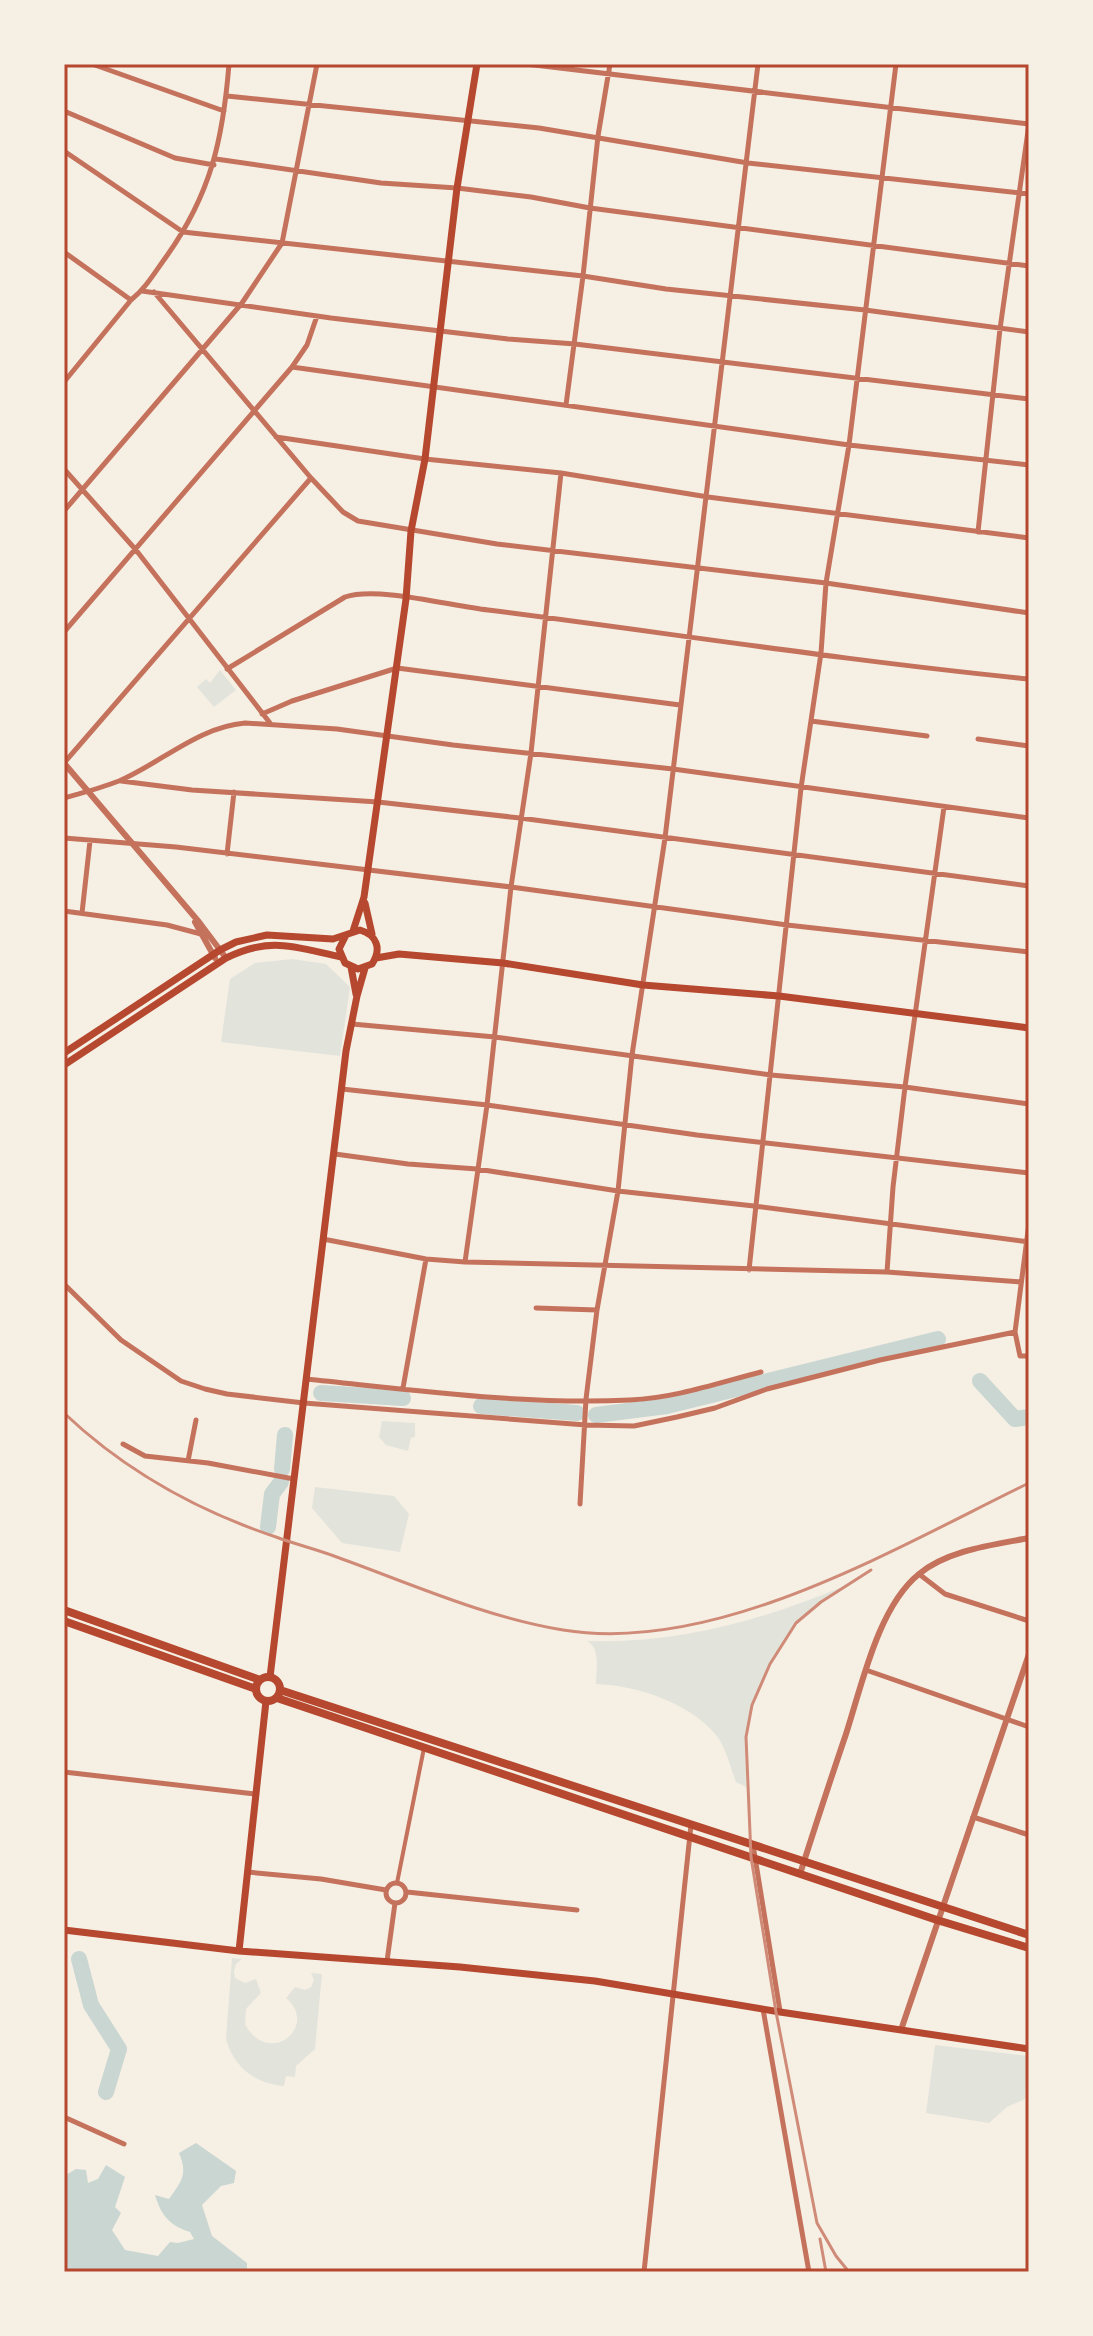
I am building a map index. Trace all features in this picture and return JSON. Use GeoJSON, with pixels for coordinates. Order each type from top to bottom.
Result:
{"type":"FeatureCollection","features":[{"type":"Feature","properties":{"kind":"main road"},"geometry":{"type":"LineString","coordinates":[[341,957],[341,941],[349,933],[364,897],[406,599],[411,531],[425,459],[457,188],[477,64]]}},
{"type":"Feature","properties":{"kind":"main road"},"geometry":{"type":"LineString","coordinates":[[364,897],[375,940],[376,958]]}},
{"type":"Feature","properties":{"kind":"main road"},"geometry":{"type":"LineString","coordinates":[[64,1053],[216,952],[244,940],[287,935],[320,940],[367,932],[399,954]]}},
{"type":"Feature","properties":{"kind":"main road"},"geometry":{"type":"LineString","coordinates":[[64,1065],[222,960],[242,950],[269,944],[341,957],[351,967],[357,996]]}},
{"type":"Feature","properties":{"kind":"main road"},"geometry":{"type":"LineString","coordinates":[[266,1701],[259,1697],[295,1479],[342,1089],[357,996],[365,968],[376,958],[399,954],[503,963],[643,985],[779,996],[1029,1028]]}},
{"type":"Feature","properties":{"kind":"main road"},"geometry":{"type":"LineString","coordinates":[[351,967],[365,968]]}},
{"type":"Feature","properties":{"kind":"main road"},"geometry":{"type":"LineString","coordinates":[[64,1610],[262,1682]]}},
{"type":"Feature","properties":{"kind":"main road"},"geometry":{"type":"LineString","coordinates":[[64,1621],[262,1682],[275,1680],[278,1694]]}},
{"type":"Feature","properties":{"kind":"main road"},"geometry":{"type":"LineString","coordinates":[[278,1694],[755,1859],[1029,1948]]}},
{"type":"Feature","properties":{"kind":"main road"},"geometry":{"type":"LineString","coordinates":[[266,1701],[278,1694],[534,1772],[1029,1935]]}},
{"type":"Feature","properties":{"kind":"main road"},"geometry":{"type":"LineString","coordinates":[[239,1951],[266,1701]]}},
{"type":"Feature","properties":{"kind":"main road"},"geometry":{"type":"LineString","coordinates":[[531,1783],[534,1772]]}},
{"type":"Feature","properties":{"kind":"main road"},"geometry":{"type":"LineString","coordinates":[[830,1884],[834,1872]]}},
{"type":"Feature","properties":{"kind":"main road"},"geometry":{"type":"LineString","coordinates":[[981,1934],[986,1921]]}},
{"type":"Feature","properties":{"kind":"main road"},"geometry":{"type":"LineString","coordinates":[[64,1930],[239,1951],[387,1961],[595,1981],[1029,2049]]}},
{"type":"Feature","properties":{"kind":"street"},"geometry":{"type":"LineString","coordinates":[[92,64],[224,111]]}},
{"type":"Feature","properties":{"kind":"street"},"geometry":{"type":"LineString","coordinates":[[64,382],[131,300],[142,291],[183,232],[215,162],[227,96],[229,64]]}},
{"type":"Feature","properties":{"kind":"street"},"geometry":{"type":"LineString","coordinates":[[64,511],[242,303],[282,243],[317,64]]}},
{"type":"Feature","properties":{"kind":"street"},"geometry":{"type":"LineString","coordinates":[[526,64],[1029,124],[1000,329],[978,532]]}},
{"type":"Feature","properties":{"kind":"street"},"geometry":{"type":"LineString","coordinates":[[566,405],[598,136],[610,64]]}},
{"type":"Feature","properties":{"kind":"street"},"geometry":{"type":"LineString","coordinates":[[580,1504],[586,1399],[597,1310],[618,1191],[632,1055],[665,838],[758,64]]}},
{"type":"Feature","properties":{"kind":"street"},"geometry":{"type":"LineString","coordinates":[[749,1270],[801,788],[821,653],[826,583],[849,445],[896,64]]}},
{"type":"Feature","properties":{"kind":"street"},"geometry":{"type":"LineString","coordinates":[[227,96],[598,136],[748,163],[1029,194]]}},
{"type":"Feature","properties":{"kind":"street"},"geometry":{"type":"LineString","coordinates":[[64,111],[175,158],[298,170],[381,183],[457,188],[1029,266]]}},
{"type":"Feature","properties":{"kind":"street"},"geometry":{"type":"LineString","coordinates":[[64,151],[183,232],[583,276],[666,289],[865,310],[1029,332]]}},
{"type":"Feature","properties":{"kind":"street"},"geometry":{"type":"LineString","coordinates":[[64,252],[131,300]]}},
{"type":"Feature","properties":{"kind":"street"},"geometry":{"type":"LineString","coordinates":[[142,291],[317,316],[1029,399]]}},
{"type":"Feature","properties":{"kind":"street"},"geometry":{"type":"LineString","coordinates":[[154,292],[253,413],[343,512],[358,521],[497,544],[826,583],[1029,613]]}},
{"type":"Feature","properties":{"kind":"street"},"geometry":{"type":"LineString","coordinates":[[64,632],[292,367],[307,345],[317,316]]}},
{"type":"Feature","properties":{"kind":"street"},"geometry":{"type":"LineString","coordinates":[[64,367],[71,373]]}},
{"type":"Feature","properties":{"kind":"street"},"geometry":{"type":"LineString","coordinates":[[292,367],[849,445],[1029,465]]}},
{"type":"Feature","properties":{"kind":"street"},"geometry":{"type":"LineString","coordinates":[[275,437],[425,459],[561,473],[837,515],[1029,538]]}},
{"type":"Feature","properties":{"kind":"street"},"geometry":{"type":"LineString","coordinates":[[64,469],[136,550],[271,724]]}},
{"type":"Feature","properties":{"kind":"street"},"geometry":{"type":"LineString","coordinates":[[465,1262],[487,1105],[511,887],[531,753],[561,473]]}},
{"type":"Feature","properties":{"kind":"street"},"geometry":{"type":"LineString","coordinates":[[216,952],[210,937],[64,763],[311,478]]}},
{"type":"Feature","properties":{"kind":"street"},"geometry":{"type":"LineString","coordinates":[[227,669],[345,597],[357,593],[376,593],[1029,679]]}},
{"type":"Feature","properties":{"kind":"street"},"geometry":{"type":"LineString","coordinates":[[262,714],[292,701],[397,668],[680,705]]}},
{"type":"Feature","properties":{"kind":"street"},"geometry":{"type":"LineString","coordinates":[[811,721],[927,736]]}},
{"type":"Feature","properties":{"kind":"street"},"geometry":{"type":"LineString","coordinates":[[64,798],[120,780],[212,731],[230,725],[271,724],[673,769],[1029,818]]}},
{"type":"Feature","properties":{"kind":"street"},"geometry":{"type":"LineString","coordinates":[[978,739],[1029,746]]}},
{"type":"Feature","properties":{"kind":"street"},"geometry":{"type":"LineString","coordinates":[[120,780],[378,802],[520,818],[1029,886]]}},
{"type":"Feature","properties":{"kind":"street"},"geometry":{"type":"LineString","coordinates":[[227,854],[234,792]]}},
{"type":"Feature","properties":{"kind":"street"},"geometry":{"type":"LineString","coordinates":[[887,1272],[914,1012],[944,807]]}},
{"type":"Feature","properties":{"kind":"street"},"geometry":{"type":"LineString","coordinates":[[64,838],[511,887],[787,925],[1029,952]]}},
{"type":"Feature","properties":{"kind":"street"},"geometry":{"type":"LineString","coordinates":[[82,913],[90,841]]}},
{"type":"Feature","properties":{"kind":"street"},"geometry":{"type":"LineString","coordinates":[[64,911],[185,928],[210,937]]}},
{"type":"Feature","properties":{"kind":"street"},"geometry":{"type":"LineString","coordinates":[[192,915],[201,934],[222,960]]}},
{"type":"Feature","properties":{"kind":"street"},"geometry":{"type":"LineString","coordinates":[[352,1024],[495,1037],[771,1075],[905,1087],[1029,1104]]}},
{"type":"Feature","properties":{"kind":"street"},"geometry":{"type":"LineString","coordinates":[[342,1089],[1029,1173]]}},
{"type":"Feature","properties":{"kind":"street"},"geometry":{"type":"LineString","coordinates":[[335,1154],[477,1169],[618,1191],[1028,1242]]}},
{"type":"Feature","properties":{"kind":"street"},"geometry":{"type":"LineString","coordinates":[[1029,1223],[1015,1332],[1020,1356],[1029,1356]]}},
{"type":"Feature","properties":{"kind":"street"},"geometry":{"type":"LineString","coordinates":[[323,1239],[426,1259],[465,1262],[887,1272],[1021,1282]]}},
{"type":"Feature","properties":{"kind":"street"},"geometry":{"type":"LineString","coordinates":[[403,1388],[426,1259]]}},
{"type":"Feature","properties":{"kind":"street"},"geometry":{"type":"LineString","coordinates":[[64,1284],[121,1340],[181,1381],[227,1394],[586,1425],[634,1426],[677,1417],[715,1408],[767,1389],[880,1360],[1015,1332]]}},
{"type":"Feature","properties":{"kind":"street"},"geometry":{"type":"LineString","coordinates":[[536,1308],[597,1310]]}},
{"type":"Feature","properties":{"kind":"street"},"geometry":{"type":"LineString","coordinates":[[306,1379],[505,1399],[631,1400],[671,1395],[761,1372]]}},
{"type":"Feature","properties":{"kind":"street"},"geometry":{"type":"LineString","coordinates":[[188,1461],[196,1420]]}},
{"type":"Feature","properties":{"kind":"street"},"geometry":{"type":"LineString","coordinates":[[123,1444],[145,1456],[295,1479]]}},
{"type":"Feature","properties":{"kind":"street"},"geometry":{"type":"LineString","coordinates":[[800,1874],[866,1670],[886,1619],[902,1592],[919,1574],[956,1555],[1029,1538]]}},
{"type":"Feature","properties":{"kind":"street"},"geometry":{"type":"LineString","coordinates":[[919,1574],[945,1594],[1029,1621]]}},
{"type":"Feature","properties":{"kind":"street"},"geometry":{"type":"LineString","coordinates":[[901,2030],[1029,1654]]}},
{"type":"Feature","properties":{"kind":"street"},"geometry":{"type":"LineString","coordinates":[[866,1670],[1029,1727]]}},
{"type":"Feature","properties":{"kind":"street"},"geometry":{"type":"LineString","coordinates":[[397,1883],[425,1746]]}},
{"type":"Feature","properties":{"kind":"street"},"geometry":{"type":"LineString","coordinates":[[64,1772],[255,1794]]}},
{"type":"Feature","properties":{"kind":"street"},"geometry":{"type":"LineString","coordinates":[[972,1816],[1026,1834]]}},
{"type":"Feature","properties":{"kind":"street"},"geometry":{"type":"LineString","coordinates":[[644,2272],[691,1824]]}},
{"type":"Feature","properties":{"kind":"street"},"geometry":{"type":"LineString","coordinates":[[753,1845],[780,2012]]}},
{"type":"Feature","properties":{"kind":"street"},"geometry":{"type":"LineString","coordinates":[[247,1872],[321,1879],[386,1890]]}},
{"type":"Feature","properties":{"kind":"street"},"geometry":{"type":"LineString","coordinates":[[395,1903],[387,1898],[386,1890],[391,1884],[403,1885],[407,1892]]}},
{"type":"Feature","properties":{"kind":"street"},"geometry":{"type":"LineString","coordinates":[[395,1903],[404,1900],[407,1892]]}},
{"type":"Feature","properties":{"kind":"street"},"geometry":{"type":"LineString","coordinates":[[407,1892],[577,1910]]}},
{"type":"Feature","properties":{"kind":"street"},"geometry":{"type":"LineString","coordinates":[[387,1961],[395,1903]]}},
{"type":"Feature","properties":{"kind":"street"},"geometry":{"type":"LineString","coordinates":[[763,2009],[809,2272]]}},
{"type":"Feature","properties":{"kind":"street"},"geometry":{"type":"LineString","coordinates":[[64,2117],[124,2144]]}},
{"type":"Feature","properties":{"kind":"shaded area"},"geometry":{"type":"Polygon","coordinates":[[[220,670],[236,690],[214,707],[197,687],[206,679],[210,683],[220,670]]]}},
{"type":"Feature","properties":{"kind":"shaded area"},"geometry":{"type":"Polygon","coordinates":[[[292,959],[326,964],[350,987],[340,1056],[221,1042],[230,979],[255,963],[292,959]]]}},
{"type":"Feature","properties":{"kind":"shaded area"},"geometry":{"type":"Polygon","coordinates":[[[382,1421],[415,1423],[415,1437],[411,1438],[408,1451],[386,1445],[379,1437],[382,1421]]]}},
{"type":"Feature","properties":{"kind":"shaded area"},"geometry":{"type":"Polygon","coordinates":[[[315,1487],[394,1496],[409,1514],[400,1552],[342,1543],[312,1508],[315,1487]]]}},
{"type":"Feature","properties":{"kind":"shaded area"},"geometry":{"type":"Polygon","coordinates":[[[849,1584],[799,1621],[772,1659],[757,1692],[748,1723],[746,1787],[736,1782],[716,1735],[692,1714],[645,1692],[596,1684],[596,1654],[587,1641],[655,1638],[721,1627],[785,1609],[849,1584]]]}},
{"type":"Feature","properties":{"kind":"shaded area"},"geometry":{"type":"Polygon","coordinates":[[[232,1958],[242,1959],[236,1964],[235,1978],[245,1983],[256,1979],[261,1993],[246,2009],[245,2024],[255,2037],[266,2043],[277,2043],[294,2031],[297,2020],[295,2009],[286,1998],[295,1987],[305,1990],[311,1987],[314,1980],[311,1973],[322,1974],[315,2049],[296,2066],[295,2077],[286,2076],[284,2086],[255,2078],[240,2066],[230,2049],[226,2039],[232,1958]]]}},
{"type":"Feature","properties":{"kind":"shaded area"},"geometry":{"type":"Polygon","coordinates":[[[935,2045],[1029,2056],[1025,2099],[1007,2107],[989,2123],[926,2113],[935,2045]]]}},
{"type":"Feature","properties":{"kind":"shaded area"},"geometry":{"type":"Polygon","coordinates":[[[196,2143],[236,2171],[234,2183],[221,2186],[202,2205],[212,2236],[247,2263],[247,2272],[64,2272],[64,2176],[76,2169],[86,2170],[88,2183],[98,2179],[106,2165],[125,2177],[115,2207],[121,2213],[112,2230],[125,2250],[158,2256],[170,2242],[194,2239],[190,2232],[167,2219],[155,2195],[169,2199],[182,2177],[179,2153],[196,2143]]]}},
{"type":"Feature","properties":{"kind":"waterway"},"geometry":{"type":"LineString","coordinates":[[596,1415],[667,1406],[938,1339]]}},
{"type":"Feature","properties":{"kind":"waterway"},"geometry":{"type":"LineString","coordinates":[[980,1381],[1015,1419],[1029,1417]]}},
{"type":"Feature","properties":{"kind":"waterway"},"geometry":{"type":"LineString","coordinates":[[321,1393],[403,1398]]}},
{"type":"Feature","properties":{"kind":"waterway"},"geometry":{"type":"LineString","coordinates":[[481,1406],[577,1413]]}},
{"type":"Feature","properties":{"kind":"waterway"},"geometry":{"type":"LineString","coordinates":[[282,1469],[285,1435]]}},
{"type":"Feature","properties":{"kind":"waterway"},"geometry":{"type":"LineString","coordinates":[[268,1527],[272,1494],[281,1482]]}},
{"type":"Feature","properties":{"kind":"waterway"},"geometry":{"type":"LineString","coordinates":[[79,1959],[91,2005],[119,2049],[106,2092]]}},
{"type":"Feature","properties":{"kind":"railway"},"geometry":{"type":"LineString","coordinates":[[64,1413],[111,1453],[163,1487],[218,1515],[476,1608],[563,1630],[622,1634],[682,1627],[743,1612],[863,1565],[1029,1483]]}},
{"type":"Feature","properties":{"kind":"railway"},"geometry":{"type":"LineString","coordinates":[[849,2272],[817,2223],[776,2012],[751,1857],[746,1737],[752,1705],[770,1664],[796,1623],[821,1602],[871,1570]]}},
{"type":"Feature","properties":{"kind":"railway"},"geometry":{"type":"LineString","coordinates":[[820,2239],[826,2272]]}}]}
